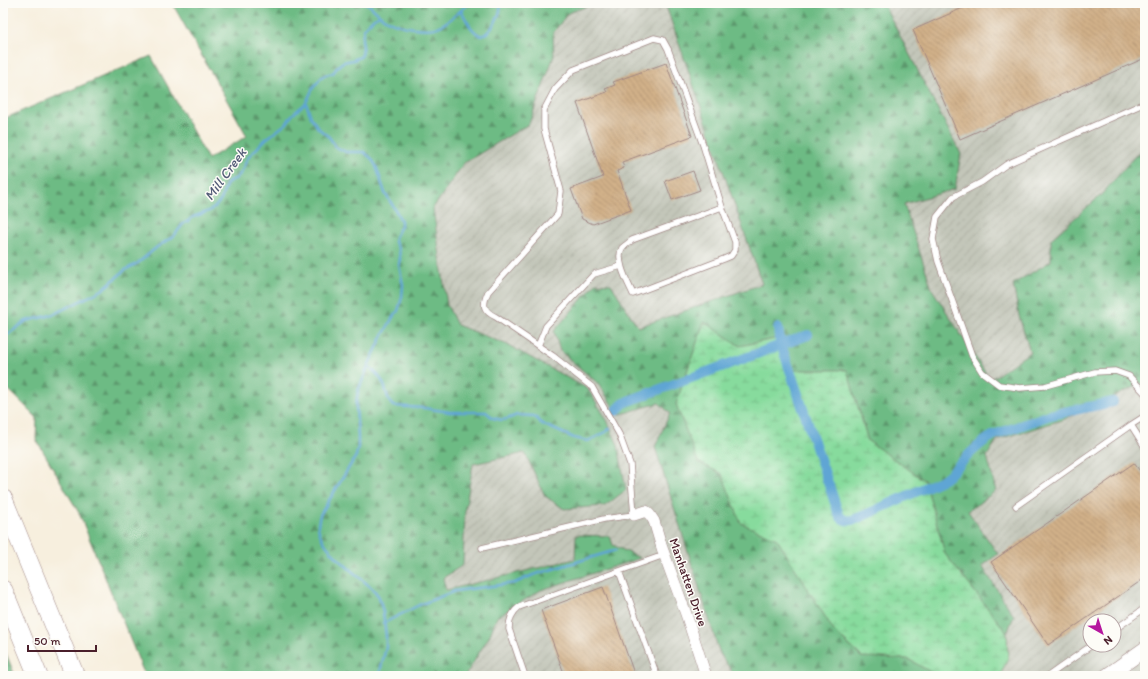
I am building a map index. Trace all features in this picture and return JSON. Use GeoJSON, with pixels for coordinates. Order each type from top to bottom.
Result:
{"type":"FeatureCollection","features":[{"type":"Feature","properties":{"kind":"highway"},"geometry":{"type":"LineString","coordinates":[[3,500],[75,676]]}},
{"type":"Feature","properties":{"kind":"highway"},"geometry":{"type":"LineString","coordinates":[[3,590],[38,676]]}},
{"type":"Feature","properties":{"kind":"street","name":"Manhatten Drive"},"geometry":{"type":"LineString","coordinates":[[634,515],[646,511],[654,521],[706,676]]}},
{"type":"Feature","properties":{"kind":"street"},"geometry":{"type":"LineString","coordinates":[[1107,676],[1145,649]]}},
{"type":"Feature","properties":{"kind":"lane"},"geometry":{"type":"LineString","coordinates":[[482,548],[604,519],[634,515],[630,464],[619,434],[592,387],[559,361],[490,314],[484,307],[484,301],[488,292],[558,214],[561,191],[544,129],[544,110],[555,89],[573,70],[654,38],[663,40],[668,49],[703,145],[735,242],[735,250],[731,256],[633,294],[621,266],[620,255],[625,246],[632,240],[722,206]]}},
{"type":"Feature","properties":{"kind":"lane"},"geometry":{"type":"LineString","coordinates":[[1145,103],[1007,164],[982,182],[953,197],[937,217],[933,239],[938,261],[972,356],[982,372],[999,385],[1020,388],[1045,386],[1095,372],[1115,371],[1129,376],[1145,393]]}},
{"type":"Feature","properties":{"kind":"lane"},"geometry":{"type":"LineString","coordinates":[[538,346],[546,326],[594,274],[621,266]]}},
{"type":"Feature","properties":{"kind":"lane"},"geometry":{"type":"LineString","coordinates":[[1016,506],[1145,416]]}},
{"type":"Feature","properties":{"kind":"lane"},"geometry":{"type":"LineString","coordinates":[[1131,425],[1145,446]]}},
{"type":"Feature","properties":{"kind":"lane"},"geometry":{"type":"LineString","coordinates":[[524,676],[509,629],[509,622],[515,610],[519,607],[664,554]]}},
{"type":"Feature","properties":{"kind":"lane"},"geometry":{"type":"LineString","coordinates":[[619,571],[657,676]]}},
{"type":"Feature","properties":{"kind":"lane"},"geometry":{"type":"LineString","coordinates":[[1122,624],[1145,608]]}},
{"type":"Feature","properties":{"kind":"lane"},"geometry":{"type":"LineString","coordinates":[[1048,676],[1082,652]]}},
{"type":"Feature","properties":{"kind":"shaded area"},"geometry":{"type":"Polygon","coordinates":[[[546,3],[1145,3],[1145,676],[461,676],[365,489],[443,273],[433,208],[491,122],[546,3]]]}},
{"type":"Feature","properties":{"kind":"green space"},"geometry":{"type":"Polygon","coordinates":[[[172,3],[596,3],[568,13],[553,33],[554,56],[529,124],[464,163],[433,208],[447,305],[457,325],[508,345],[588,389],[607,420],[618,445],[626,490],[605,506],[564,509],[545,496],[525,453],[473,464],[465,511],[463,565],[443,578],[446,590],[575,559],[576,535],[610,536],[613,545],[640,558],[541,590],[497,617],[489,637],[465,676],[145,676],[79,513],[36,439],[37,418],[3,384],[3,119],[151,56],[208,159],[247,136],[172,3]]]}},
{"type":"Feature","properties":{"kind":"green space"},"geometry":{"type":"Polygon","coordinates":[[[665,3],[883,3],[961,154],[955,189],[904,204],[932,289],[990,380],[1030,352],[1019,316],[1013,284],[1051,261],[1051,239],[1101,195],[1135,156],[1145,151],[1145,382],[1065,419],[997,440],[987,456],[996,491],[968,511],[998,554],[982,566],[1014,616],[1007,633],[945,554],[925,481],[868,441],[847,370],[789,370],[780,338],[740,346],[704,322],[676,404],[698,462],[722,474],[741,523],[777,539],[834,631],[861,657],[908,659],[938,676],[735,676],[720,654],[655,447],[670,413],[659,403],[618,415],[600,385],[560,351],[554,331],[596,283],[611,284],[638,327],[762,284],[665,3]]]}},
{"type":"Feature","properties":{"kind":"green space"},"geometry":{"type":"Polygon","coordinates":[[[704,322],[740,346],[780,338],[790,370],[847,370],[868,441],[925,481],[945,554],[1007,633],[1008,658],[1000,676],[938,676],[908,659],[862,657],[834,631],[777,539],[741,523],[722,474],[698,462],[676,404],[704,322]]]}},
{"type":"Feature","properties":{"kind":"green space"},"geometry":{"type":"Polygon","coordinates":[[[3,646],[15,676],[3,676],[3,646]]]}},
{"type":"Feature","properties":{"kind":"building"},"geometry":{"type":"Polygon","coordinates":[[[974,3],[1145,3],[1145,58],[960,139],[913,30],[974,3]]]}},
{"type":"Feature","properties":{"kind":"building"},"geometry":{"type":"Polygon","coordinates":[[[666,63],[692,136],[622,162],[624,168],[617,171],[631,210],[593,224],[582,219],[571,189],[603,177],[577,103],[607,92],[605,89],[615,85],[613,82],[666,63]]]}},
{"type":"Feature","properties":{"kind":"building"},"geometry":{"type":"Polygon","coordinates":[[[693,171],[700,190],[672,200],[665,181],[693,171]]]}},
{"type":"Feature","properties":{"kind":"building"},"geometry":{"type":"Polygon","coordinates":[[[1134,463],[1145,478],[1145,578],[1094,613],[1082,613],[1082,622],[1048,645],[991,562],[1134,463]]]}},
{"type":"Feature","properties":{"kind":"building"},"geometry":{"type":"Polygon","coordinates":[[[603,587],[635,676],[565,676],[541,610],[603,587]]]}},
{"type":"Feature","properties":{"kind":"waterway","name":"Mill Creek"},"geometry":{"type":"LineString","coordinates":[[367,3],[389,21],[407,27],[422,29],[435,28],[444,24],[470,3]]}},
{"type":"Feature","properties":{"kind":"waterway"},"geometry":{"type":"LineString","coordinates":[[461,10],[475,32],[482,36],[486,34],[495,22],[501,8],[501,3]]}},
{"type":"Feature","properties":{"kind":"waterway","name":"Mill Creek"},"geometry":{"type":"LineString","coordinates":[[3,338],[26,321],[56,313],[102,290],[125,270],[138,263],[157,247],[174,236],[183,224],[193,217],[214,208],[221,200],[226,185],[241,173],[247,159],[266,139],[287,123],[292,115],[306,103],[313,88],[321,78],[325,75],[333,73],[343,62],[353,60],[362,55],[364,28],[374,18],[380,15]]}},
{"type":"Feature","properties":{"kind":"waterway"},"geometry":{"type":"LineString","coordinates":[[306,103],[311,117],[318,128],[329,137],[336,147],[346,152],[364,152],[371,158],[376,166],[385,193],[401,221],[401,226],[395,237],[395,242],[399,250],[399,265],[403,285],[402,297],[398,311],[382,337],[358,391],[356,405],[358,447],[356,456],[320,515],[318,526],[320,535],[332,553],[374,590],[379,597],[383,612],[386,636],[386,647],[379,676]]}},
{"type":"Feature","properties":{"kind":"waterway"},"geometry":{"type":"LineString","coordinates":[[778,328],[780,341],[839,515],[844,520],[853,520],[944,479],[976,448],[994,435],[1050,415],[1113,402]]}},
{"type":"Feature","properties":{"kind":"waterway"},"geometry":{"type":"LineString","coordinates":[[616,411],[628,401],[808,335]]}},
{"type":"Feature","properties":{"kind":"waterway"},"geometry":{"type":"LineString","coordinates":[[368,367],[381,380],[388,399],[393,406],[424,408],[450,412],[486,412],[493,418],[502,420],[517,415],[534,416],[542,424],[574,438],[588,441],[606,432],[610,428]]}},
{"type":"Feature","properties":{"kind":"waterway"},"geometry":{"type":"LineString","coordinates":[[384,623],[419,605],[455,591],[515,583],[533,575],[616,550]]}}]}
